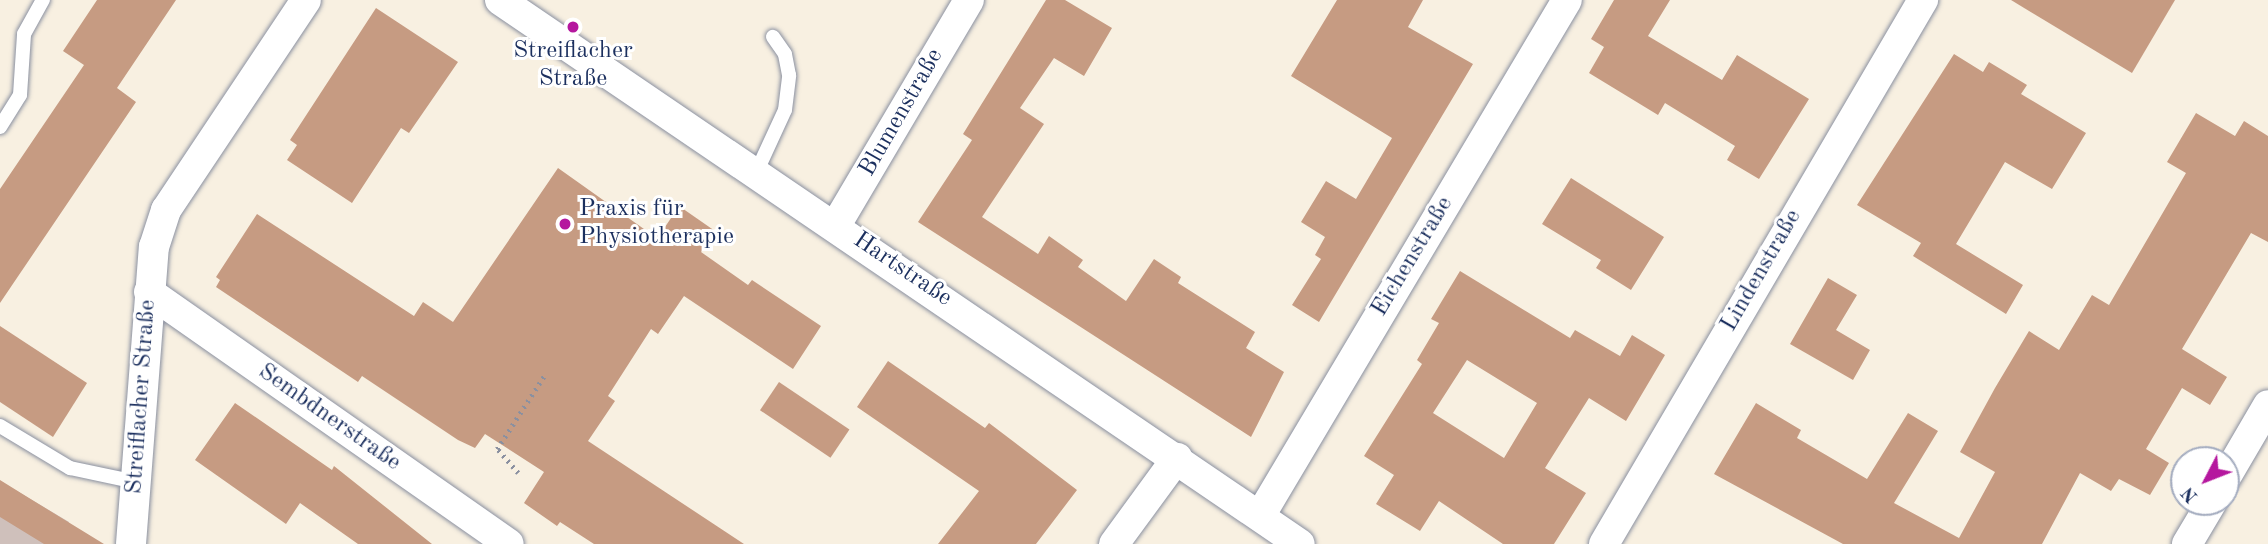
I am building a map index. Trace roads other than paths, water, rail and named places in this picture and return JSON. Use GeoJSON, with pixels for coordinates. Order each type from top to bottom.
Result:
{"type":"FeatureCollection","features":[{"type":"Feature","properties":{"kind":"street","name":"Streiflacher Straße"},"geometry":{"type":"LineString","coordinates":[[131,544],[154,247],[166,210],[306,0]]}},
{"type":"Feature","properties":{"kind":"street","name":"Hartstraße"},"geometry":{"type":"LineString","coordinates":[[500,0],[836,225],[1300,544]]}},
{"type":"Feature","properties":{"kind":"street","name":"Blumenstraße"},"geometry":{"type":"LineString","coordinates":[[836,225],[969,0]]}},
{"type":"Feature","properties":{"kind":"street","name":"Eichenstraße"},"geometry":{"type":"LineString","coordinates":[[1260,516],[1567,0]]}},
{"type":"Feature","properties":{"kind":"street","name":"Lindenstraße"},"geometry":{"type":"LineString","coordinates":[[1604,544],[1923,0]]}},
{"type":"Feature","properties":{"kind":"street","name":"Sembdnerstraße"},"geometry":{"type":"LineString","coordinates":[[149,292],[509,544]]}},
{"type":"Feature","properties":{"kind":"street"},"geometry":{"type":"LineString","coordinates":[[2240,453],[2268,405]]}},
{"type":"Feature","properties":{"kind":"street"},"geometry":{"type":"LineString","coordinates":[[1114,544],[1177,457]]}},
{"type":"Feature","properties":{"kind":"street"},"geometry":{"type":"LineString","coordinates":[[2187,544],[2203,516]]}},
{"type":"Feature","properties":{"kind":"lane"},"geometry":{"type":"LineString","coordinates":[[0,127],[20,95],[24,34],[43,0]]}},
{"type":"Feature","properties":{"kind":"lane"},"geometry":{"type":"LineString","coordinates":[[756,173],[785,110],[789,75],[785,54],[773,37]]}},
{"type":"Feature","properties":{"kind":"lane"},"geometry":{"type":"LineString","coordinates":[[0,426],[69,468],[136,482]]}},
{"type":"Feature","properties":{"kind":"place","name":"Streiflacher Straße"},"geometry":{"type":"Point","coordinates":[573,27]}},
{"type":"Feature","properties":{"kind":"place","name":"Praxis für Physiotherapie"},"geometry":{"type":"Point","coordinates":[565,224]}}]}
